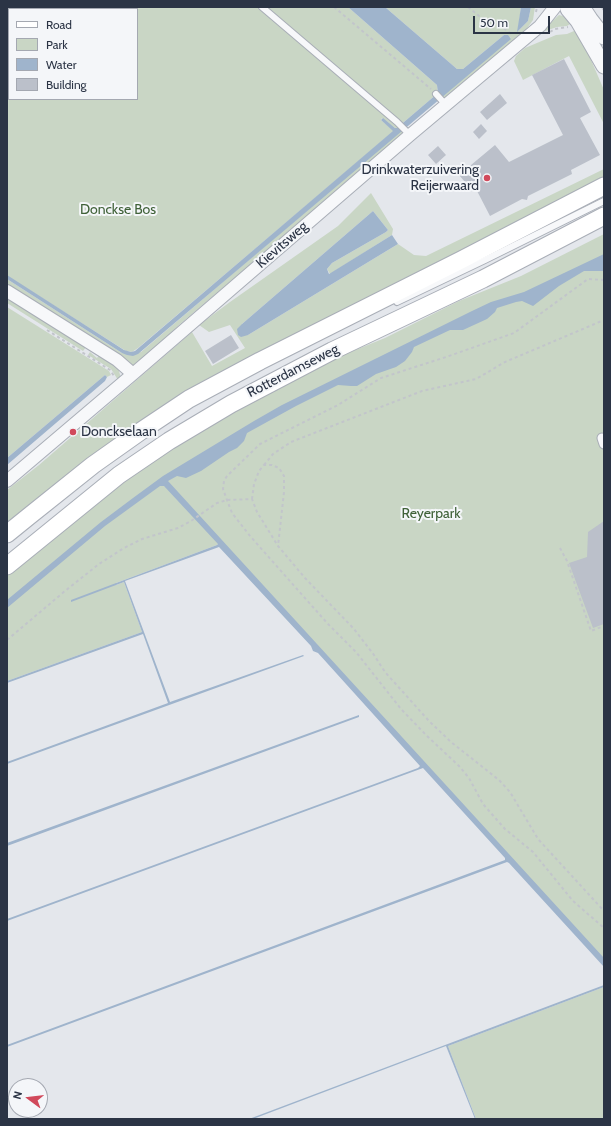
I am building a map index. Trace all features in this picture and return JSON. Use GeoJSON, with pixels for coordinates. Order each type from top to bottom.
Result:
{"type":"FeatureCollection","features":[{"type":"Feature","properties":{"kind":"main road","name":"Rotterdamseweg"},"geometry":{"type":"LineString","coordinates":[[7,534],[93,465],[141,431],[189,400],[260,361],[604,186]]}},
{"type":"Feature","properties":{"kind":"main road","name":"Rotterdamseweg"},"geometry":{"type":"LineString","coordinates":[[7,566],[119,475],[169,441],[231,404],[332,351],[483,279],[604,216]]}},
{"type":"Feature","properties":{"kind":"street","name":"Kievitsweg"},"geometry":{"type":"LineString","coordinates":[[7,481],[133,374],[407,133],[440,98],[519,43],[567,7]]}},
{"type":"Feature","properties":{"kind":"street"},"geometry":{"type":"LineString","coordinates":[[567,7],[590,19],[604,37]]}},
{"type":"Feature","properties":{"kind":"street"},"geometry":{"type":"LineString","coordinates":[[567,7],[578,21],[604,66]]}},
{"type":"Feature","properties":{"kind":"street"},"geometry":{"type":"LineString","coordinates":[[7,291],[116,360],[133,374]]}},
{"type":"Feature","properties":{"kind":"lane"},"geometry":{"type":"LineString","coordinates":[[262,7],[397,122],[407,133]]}},
{"type":"Feature","properties":{"kind":"lane"},"geometry":{"type":"LineString","coordinates":[[392,304],[486,260],[604,201]]}},
{"type":"Feature","properties":{"kind":"path"},"geometry":{"type":"LineString","coordinates":[[334,7],[440,98]]}},
{"type":"Feature","properties":{"kind":"path"},"geometry":{"type":"LineString","coordinates":[[468,7],[491,24],[502,27],[514,36],[519,43]]}},
{"type":"Feature","properties":{"kind":"path"},"geometry":{"type":"LineString","coordinates":[[604,280],[588,280],[514,333],[381,378],[338,405],[260,444],[227,476],[224,481],[223,489],[232,513],[250,536],[328,624],[356,652],[402,709],[426,735],[459,766],[469,778],[484,804],[505,829],[533,852],[573,902],[604,928]]}},
{"type":"Feature","properties":{"kind":"path"},"geometry":{"type":"LineString","coordinates":[[604,320],[504,362],[476,379],[422,391],[291,442],[273,454],[259,471],[254,484],[252,499],[257,512],[278,546],[305,578],[354,629],[385,672],[429,720],[452,742],[499,780],[510,792],[538,839],[604,911]]}},
{"type":"Feature","properties":{"kind":"path"},"geometry":{"type":"LineString","coordinates":[[46,330],[110,370],[120,385]]}},
{"type":"Feature","properties":{"kind":"path"},"geometry":{"type":"LineString","coordinates":[[264,465],[272,465],[279,468],[284,476],[284,492],[278,546]]}},
{"type":"Feature","properties":{"kind":"path"},"geometry":{"type":"LineString","coordinates":[[7,640],[99,564],[124,548],[142,539],[178,528],[217,503],[227,500],[252,499]]}},
{"type":"Feature","properties":{"kind":"path"},"geometry":{"type":"LineString","coordinates":[[560,548],[567,560],[591,631],[604,626]]}},
{"type":"Feature","properties":{"kind":"green space","name":"Donckse Bos"},"geometry":{"type":"Polygon","coordinates":[[[7,7],[348,7],[437,85],[438,93],[397,128],[382,118],[381,120],[394,131],[138,348],[132,352],[126,351],[7,276],[7,7]]]}},
{"type":"Feature","properties":{"kind":"green space"},"geometry":{"type":"Polygon","coordinates":[[[385,7],[521,7],[518,31],[528,21],[531,7],[535,7],[533,20],[525,31],[446,99],[442,96],[511,38],[504,35],[463,69],[457,69],[385,7]]]}},
{"type":"Feature","properties":{"kind":"green space"},"geometry":{"type":"Polygon","coordinates":[[[559,15],[573,22],[567,26],[557,27],[545,31],[544,29],[559,15]]]}},
{"type":"Feature","properties":{"kind":"green space"},"geometry":{"type":"Polygon","coordinates":[[[574,31],[588,53],[604,90],[604,124],[569,56],[523,80],[514,61],[516,56],[525,48],[556,35],[567,34],[574,31]]]}},
{"type":"Feature","properties":{"kind":"green space"},"geometry":{"type":"Polygon","coordinates":[[[401,130],[404,134],[179,325],[160,344],[134,366],[7,286],[7,279],[122,353],[141,352],[401,130]]]}},
{"type":"Feature","properties":{"kind":"green space"},"geometry":{"type":"Polygon","coordinates":[[[604,169],[604,179],[286,341],[7,529],[7,490],[39,465],[192,332],[212,366],[245,348],[230,325],[209,332],[199,325],[338,226],[371,193],[393,229],[392,235],[330,274],[327,269],[332,263],[388,230],[373,211],[242,324],[248,335],[398,244],[414,255],[426,256],[604,169]]]}},
{"type":"Feature","properties":{"kind":"green space","name":"Reyerpark"},"geometry":{"type":"Polygon","coordinates":[[[604,234],[604,960],[218,544],[116,583],[116,585],[124,582],[142,632],[7,681],[7,573],[73,518],[181,441],[308,369],[385,338],[459,301],[521,276],[604,234]]]}},
{"type":"Feature","properties":{"kind":"green space"},"geometry":{"type":"Polygon","coordinates":[[[7,295],[87,346],[83,351],[7,303],[7,295]]]}},
{"type":"Feature","properties":{"kind":"green space"},"geometry":{"type":"Polygon","coordinates":[[[7,307],[109,371],[111,375],[107,377],[105,375],[7,458],[7,307]]]}},
{"type":"Feature","properties":{"kind":"green space"},"geometry":{"type":"Polygon","coordinates":[[[90,352],[97,358],[100,354],[118,368],[121,378],[118,380],[111,369],[88,355],[90,352]]]}},
{"type":"Feature","properties":{"kind":"green space"},"geometry":{"type":"Polygon","coordinates":[[[604,987],[604,1119],[476,1119],[448,1046],[604,987]]]}},
{"type":"Feature","properties":{"kind":"water"},"geometry":{"type":"Polygon","coordinates":[[[348,7],[385,7],[457,69],[463,69],[504,35],[508,35],[511,39],[138,354],[133,356],[122,353],[7,279],[7,275],[124,350],[131,352],[135,351],[393,131],[381,120],[383,118],[397,128],[438,93],[437,85],[348,7]]]}},
{"type":"Feature","properties":{"kind":"water"},"geometry":{"type":"Polygon","coordinates":[[[521,7],[531,7],[528,21],[517,32],[521,7]]]}},
{"type":"Feature","properties":{"kind":"water"},"geometry":{"type":"Polygon","coordinates":[[[373,211],[388,230],[332,263],[327,269],[329,274],[392,235],[398,244],[248,335],[241,337],[238,335],[237,329],[242,324],[373,211]]]}},
{"type":"Feature","properties":{"kind":"water"},"geometry":{"type":"Polygon","coordinates":[[[604,254],[604,271],[584,271],[559,286],[533,306],[522,301],[497,308],[495,312],[487,319],[463,330],[450,330],[414,347],[405,361],[396,367],[376,374],[357,386],[338,385],[296,406],[247,433],[244,441],[237,448],[201,471],[186,478],[177,476],[168,481],[604,958],[604,967],[507,862],[7,1047],[7,1045],[505,860],[505,858],[423,768],[7,921],[7,919],[420,766],[318,653],[313,651],[311,646],[219,547],[125,581],[170,702],[303,655],[304,656],[7,764],[7,762],[168,703],[143,634],[7,683],[7,681],[142,632],[124,582],[71,602],[71,600],[218,544],[164,486],[160,486],[105,526],[7,608],[7,600],[101,522],[163,476],[254,421],[282,405],[472,311],[491,302],[524,292],[604,254]]]}},
{"type":"Feature","properties":{"kind":"water"},"geometry":{"type":"Polygon","coordinates":[[[105,375],[107,377],[105,381],[7,465],[7,458],[105,375]]]}},
{"type":"Feature","properties":{"kind":"water"},"geometry":{"type":"Polygon","coordinates":[[[359,715],[359,717],[7,846],[7,843],[359,715]]]}},
{"type":"Feature","properties":{"kind":"water"},"geometry":{"type":"Polygon","coordinates":[[[604,985],[604,987],[448,1046],[476,1119],[446,1046],[253,1119],[249,1119],[604,985]]]}},
{"type":"Feature","properties":{"kind":"building"},"geometry":{"type":"Polygon","coordinates":[[[564,59],[591,112],[580,118],[600,155],[571,170],[572,174],[528,196],[527,200],[522,199],[490,216],[475,187],[471,189],[459,175],[495,145],[509,162],[563,135],[532,75],[564,59]]]}},
{"type":"Feature","properties":{"kind":"building"},"geometry":{"type":"Polygon","coordinates":[[[500,94],[507,103],[487,120],[480,112],[500,94]]]}},
{"type":"Feature","properties":{"kind":"building"},"geometry":{"type":"Polygon","coordinates":[[[481,124],[487,131],[479,139],[473,132],[481,124]]]}},
{"type":"Feature","properties":{"kind":"building"},"geometry":{"type":"Polygon","coordinates":[[[438,146],[446,155],[436,164],[428,155],[438,146]]]}},
{"type":"Feature","properties":{"kind":"building"},"geometry":{"type":"Polygon","coordinates":[[[231,335],[239,348],[213,364],[205,351],[231,335]]]}},
{"type":"Feature","properties":{"kind":"building"},"geometry":{"type":"Polygon","coordinates":[[[604,521],[604,624],[593,628],[569,563],[587,557],[588,532],[604,521]]]}},
{"type":"Feature","properties":{"kind":"place","name":"Drinkwaterzuivering Reijerwaard"},"geometry":{"type":"Point","coordinates":[487,178]}},
{"type":"Feature","properties":{"kind":"place","name":"Donckselaan"},"geometry":{"type":"Point","coordinates":[73,432]}}]}
